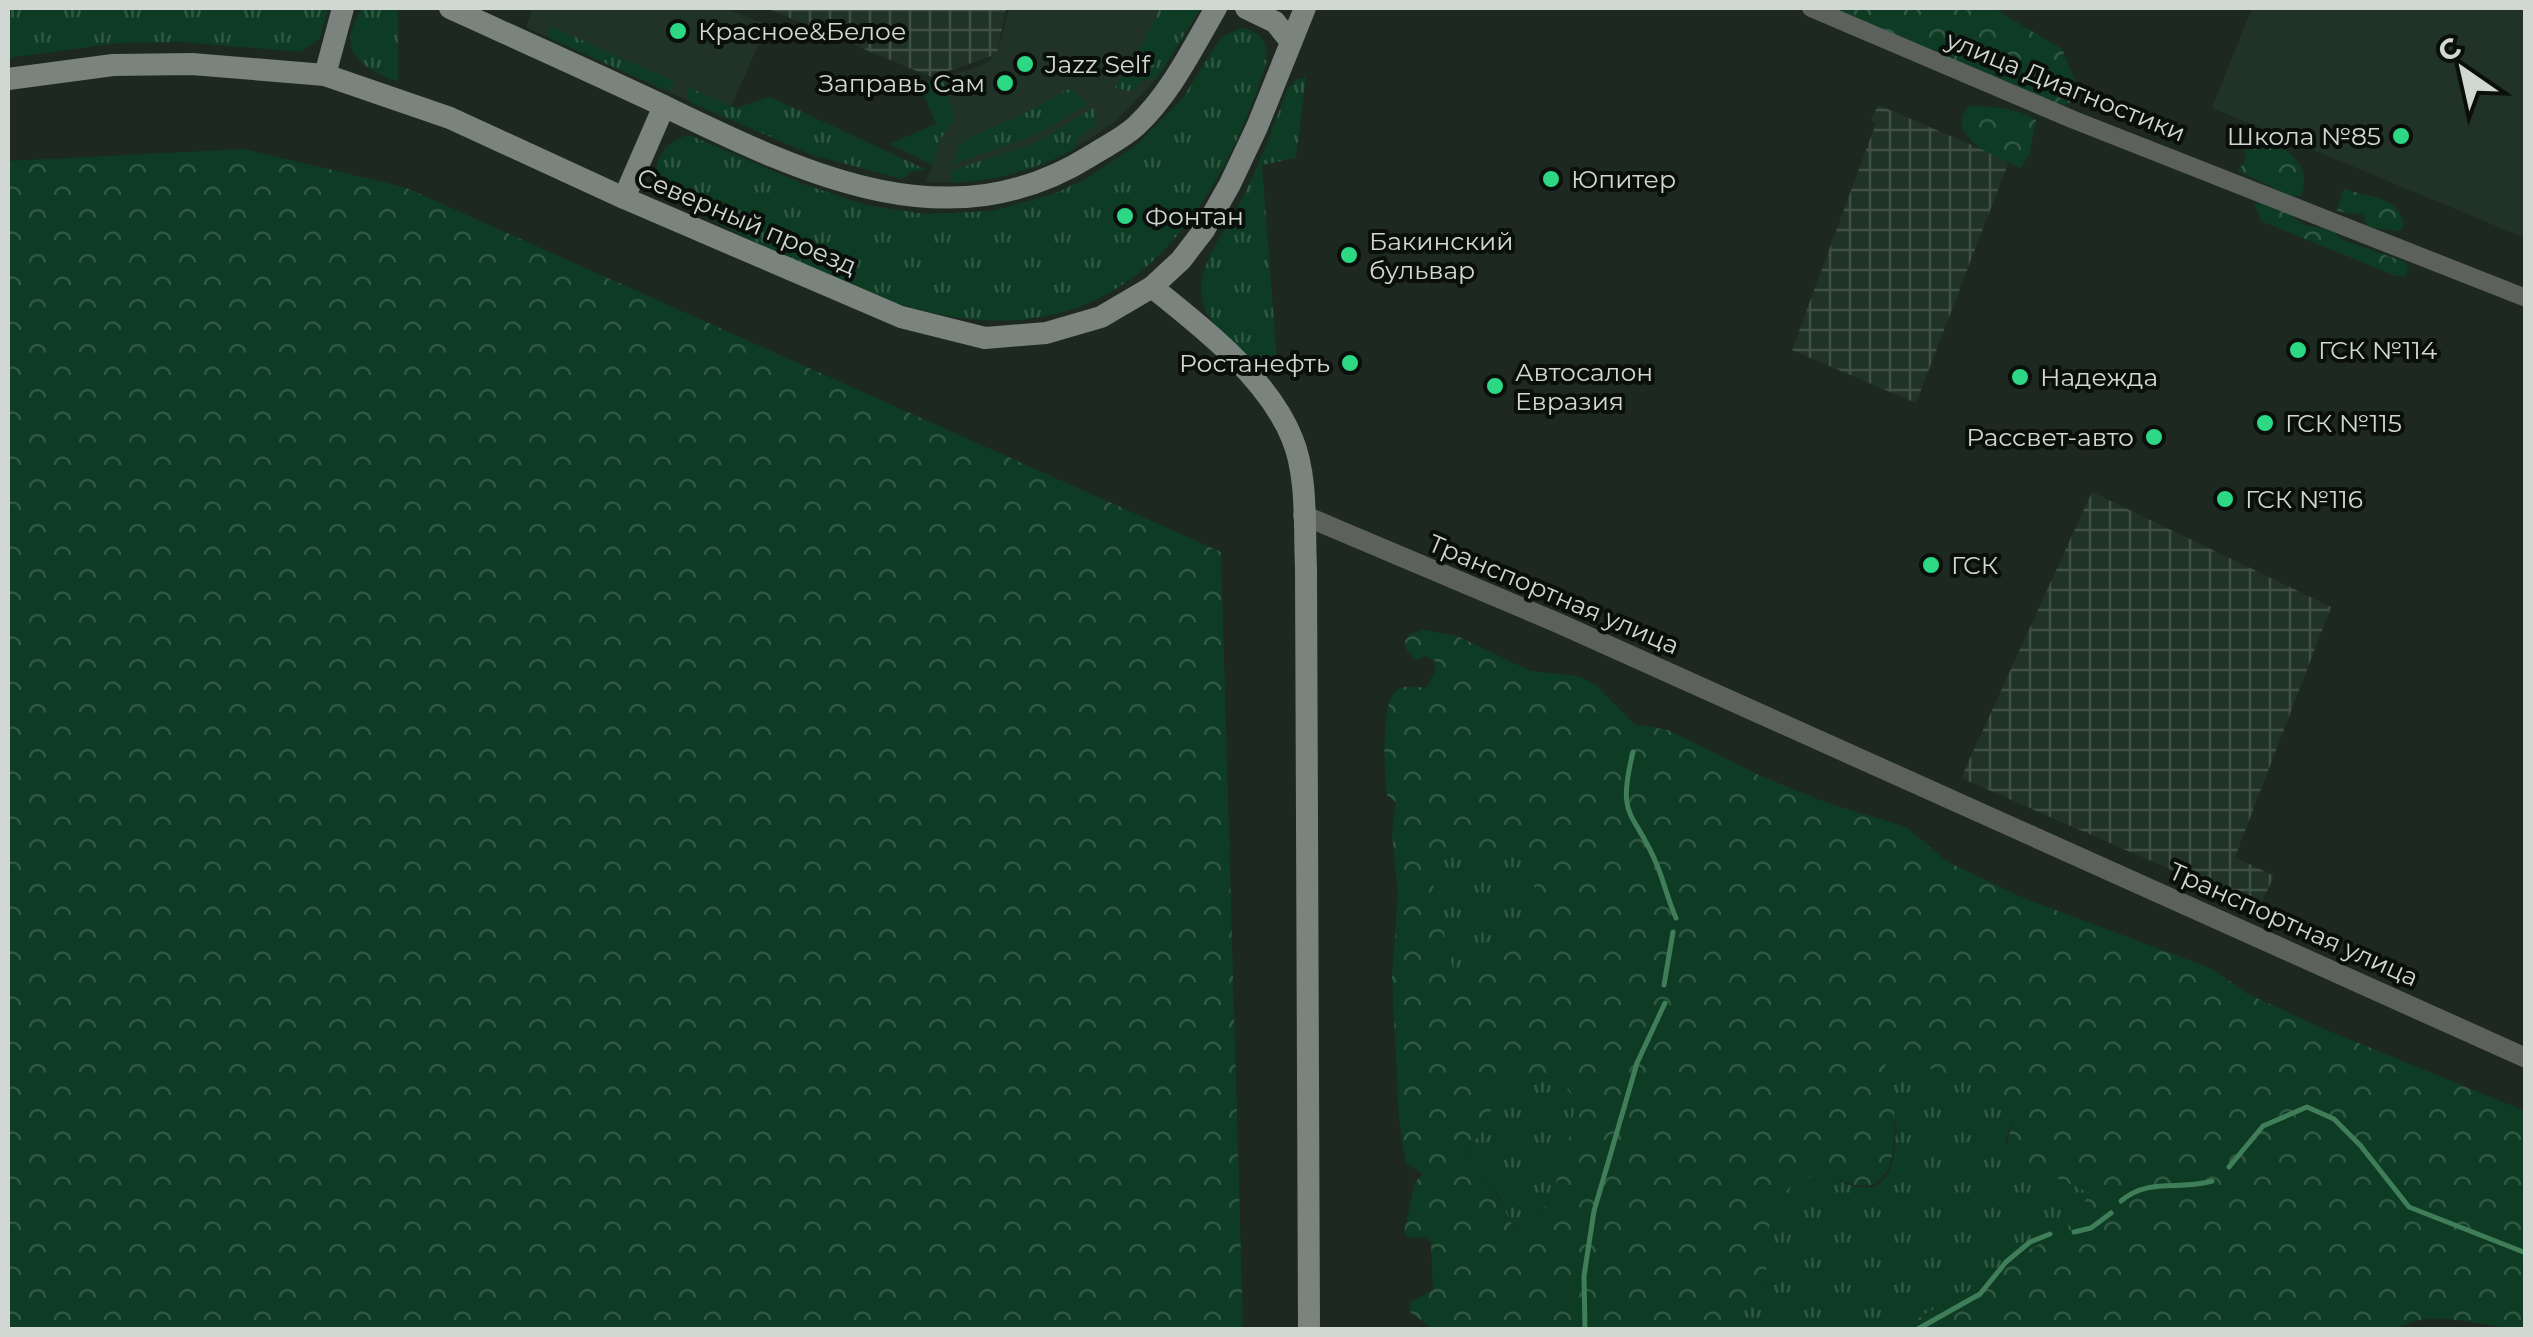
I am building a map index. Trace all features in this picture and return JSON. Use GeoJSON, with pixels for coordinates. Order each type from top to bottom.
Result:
{"type":"FeatureCollection","features":[{"type":"Feature","properties":{"kind":"main road"},"geometry":{"type":"LineString","coordinates":[[326,75],[343,8]]}},
{"type":"Feature","properties":{"kind":"main road"},"geometry":{"type":"LineString","coordinates":[[458,9],[776,158],[850,184],[932,199],[1008,192],[1054,176],[1132,130],[1172,83],[1216,8]]}},
{"type":"Feature","properties":{"kind":"main road"},"geometry":{"type":"LineString","coordinates":[[1246,8],[1275,22],[1291,42]]}},
{"type":"Feature","properties":{"kind":"main road","name":"Северный проезд"},"geometry":{"type":"LineString","coordinates":[[8,79],[62,70],[152,64],[326,75],[450,118],[624,198],[902,317],[985,338],[1046,333],[1101,316],[1152,287],[1181,260],[1204,230],[1257,127],[1305,8]]}},
{"type":"Feature","properties":{"kind":"main road"},"geometry":{"type":"LineString","coordinates":[[624,198],[664,106]]}},
{"type":"Feature","properties":{"kind":"main road"},"geometry":{"type":"LineString","coordinates":[[1152,287],[1229,353],[1283,419],[1296,455],[1304,515],[1310,1330]]}},
{"type":"Feature","properties":{"kind":"street","name":"улица Диагностики"},"geometry":{"type":"LineString","coordinates":[[1811,8],[2074,120],[2526,298]]}},
{"type":"Feature","properties":{"kind":"street","name":"Транспортная улица"},"geometry":{"type":"LineString","coordinates":[[1304,515],[1558,623],[2526,1058]]}},
{"type":"Feature","properties":{"kind":"shaded area"},"geometry":{"type":"Polygon","coordinates":[[[533,8],[725,8],[767,25],[726,118],[526,27],[533,8]]]}},
{"type":"Feature","properties":{"kind":"shaded area"},"geometry":{"type":"Polygon","coordinates":[[[766,8],[1006,8],[997,54],[931,77],[766,8]]]}},
{"type":"Feature","properties":{"kind":"shaded area"},"geometry":{"type":"Polygon","coordinates":[[[1009,8],[1201,8],[1157,78],[1117,120],[1090,139],[1052,160],[1010,174],[966,182],[926,182],[940,140],[955,118],[943,78],[986,64],[998,52],[1009,8]]]}},
{"type":"Feature","properties":{"kind":"shaded area","name":"Школа №85"},"geometry":{"type":"Polygon","coordinates":[[[2252,8],[2525,8],[2525,238],[2212,108],[2252,8]]]}},
{"type":"Feature","properties":{"kind":"shaded area"},"geometry":{"type":"Polygon","coordinates":[[[1878,105],[2009,161],[1916,403],[1792,350],[1876,123],[1871,120],[1878,105]]]}},
{"type":"Feature","properties":{"kind":"shaded area"},"geometry":{"type":"Polygon","coordinates":[[[2092,492],[2331,607],[2235,857],[2274,876],[2259,908],[1961,778],[2092,492]]]}},
{"type":"Feature","properties":{"kind":"green space"},"geometry":{"type":"Polygon","coordinates":[[[8,8],[328,8],[320,38],[301,52],[181,42],[119,43],[8,58],[8,8]]]}},
{"type":"Feature","properties":{"kind":"green space"},"geometry":{"type":"Polygon","coordinates":[[[363,8],[398,8],[398,82],[363,64],[355,55],[351,35],[363,8]]]}},
{"type":"Feature","properties":{"kind":"green space"},"geometry":{"type":"Polygon","coordinates":[[[1160,8],[1201,8],[1157,78],[1145,79],[1131,92],[1115,87],[1143,43],[1160,8]]]}},
{"type":"Feature","properties":{"kind":"green space"},"geometry":{"type":"Polygon","coordinates":[[[1829,8],[1993,8],[2062,49],[2075,81],[2071,102],[2063,106],[1829,8]]]}},
{"type":"Feature","properties":{"kind":"green space"},"geometry":{"type":"Polygon","coordinates":[[[550,26],[676,82],[667,91],[551,39],[550,26]]]}},
{"type":"Feature","properties":{"kind":"green space"},"geometry":{"type":"Polygon","coordinates":[[[1241,28],[1262,40],[1267,51],[1266,64],[1244,124],[1217,179],[1184,228],[1145,268],[1100,298],[1048,316],[988,321],[890,301],[826,276],[670,200],[658,181],[656,171],[662,153],[689,135],[806,185],[866,205],[925,214],[992,211],[1053,194],[1084,180],[1138,144],[1183,98],[1220,38],[1241,28]]]}},
{"type":"Feature","properties":{"kind":"green space"},"geometry":{"type":"Polygon","coordinates":[[[1306,77],[1296,158],[1262,165],[1277,361],[1273,371],[1266,375],[1210,319],[1202,283],[1205,266],[1244,195],[1288,88],[1306,77]]]}},
{"type":"Feature","properties":{"kind":"green space"},"geometry":{"type":"Polygon","coordinates":[[[943,78],[955,118],[940,140],[933,165],[889,144],[936,124],[919,83],[943,78]]]}},
{"type":"Feature","properties":{"kind":"green space"},"geometry":{"type":"Polygon","coordinates":[[[688,87],[736,108],[770,97],[927,170],[911,172],[902,179],[812,155],[692,103],[687,98],[688,87]]]}},
{"type":"Feature","properties":{"kind":"green space"},"geometry":{"type":"Polygon","coordinates":[[[1073,90],[1088,104],[1037,134],[953,164],[959,145],[966,139],[1073,90]]]}},
{"type":"Feature","properties":{"kind":"green space"},"geometry":{"type":"Polygon","coordinates":[[[1969,106],[2013,110],[2036,120],[2029,156],[2020,168],[1967,137],[1962,127],[1969,106]]]}},
{"type":"Feature","properties":{"kind":"green space"},"geometry":{"type":"Polygon","coordinates":[[[1093,108],[1097,115],[1095,125],[1075,140],[1074,149],[1015,173],[951,183],[951,171],[1037,142],[1093,108]]]}},
{"type":"Feature","properties":{"kind":"green space"},"geometry":{"type":"Polygon","coordinates":[[[2252,138],[2274,144],[2293,156],[2303,174],[2301,196],[2290,196],[2238,171],[2246,159],[2243,145],[2252,138]]]}},
{"type":"Feature","properties":{"kind":"green space"},"geometry":{"type":"Polygon","coordinates":[[[245,149],[404,187],[1221,552],[1243,1329],[8,1329],[8,161],[245,149]]]}},
{"type":"Feature","properties":{"kind":"green space"},"geometry":{"type":"Polygon","coordinates":[[[2344,188],[2380,198],[2394,207],[2404,224],[2400,231],[2371,228],[2364,215],[2337,211],[2344,188]]]}},
{"type":"Feature","properties":{"kind":"green space"},"geometry":{"type":"Polygon","coordinates":[[[2260,202],[2305,225],[2329,229],[2343,240],[2405,262],[2409,270],[2404,276],[2396,276],[2261,221],[2255,205],[2260,202]]]}},
{"type":"Feature","properties":{"kind":"green space"},"geometry":{"type":"Polygon","coordinates":[[[1423,630],[1457,636],[1531,671],[1578,676],[1595,684],[1634,724],[1668,730],[1761,776],[1825,802],[1906,827],[1948,862],[2026,899],[2213,969],[2246,993],[2324,1029],[2525,1111],[2525,1329],[2426,1319],[2395,1330],[1897,1329],[1984,1283],[2026,1251],[2040,1244],[2056,1245],[2090,1193],[2004,1155],[2016,1108],[2010,1098],[1898,1057],[1888,1060],[1883,1072],[1894,1114],[1892,1158],[1887,1170],[1881,1179],[1864,1186],[1826,1173],[1797,1183],[1787,1191],[1770,1222],[1764,1285],[1745,1310],[1719,1329],[1433,1329],[1410,1312],[1410,1302],[1433,1290],[1431,1242],[1424,1237],[1408,1238],[1404,1232],[1415,1182],[1423,1174],[1406,1164],[1399,1120],[1392,978],[1398,893],[1392,833],[1396,802],[1387,795],[1385,772],[1387,711],[1391,699],[1402,688],[1426,688],[1436,669],[1435,661],[1425,656],[1416,660],[1407,651],[1405,641],[1410,634],[1423,630]],[[1536,849],[1427,859],[1457,987],[1503,943],[1528,909],[1538,870],[1536,849]],[[1540,1074],[1516,1078],[1498,1098],[1464,1160],[1491,1185],[1510,1221],[1524,1234],[1554,1195],[1574,1112],[1572,1096],[1561,1079],[1540,1074]]]}},
{"type":"Feature","properties":{"kind":"green space"},"geometry":{"type":"Polygon","coordinates":[[[1536,849],[1541,873],[1532,907],[1510,937],[1457,988],[1427,858],[1536,849]]]}},
{"type":"Feature","properties":{"kind":"green space"},"geometry":{"type":"Polygon","coordinates":[[[1898,1057],[2010,1098],[2017,1107],[2005,1142],[2090,1193],[2056,1246],[2040,1244],[2026,1251],[1984,1283],[1897,1329],[1717,1330],[1766,1283],[1770,1224],[1780,1197],[1789,1186],[1826,1173],[1863,1187],[1884,1179],[1894,1155],[1895,1125],[1891,1095],[1882,1072],[1888,1060],[1898,1057]]]}},
{"type":"Feature","properties":{"kind":"green space"},"geometry":{"type":"Polygon","coordinates":[[[1540,1074],[1561,1079],[1572,1096],[1574,1112],[1554,1194],[1524,1234],[1511,1221],[1491,1185],[1464,1161],[1498,1098],[1516,1077],[1540,1074]]]}},
{"type":"Feature","properties":{"kind":"waterway"},"geometry":{"type":"LineString","coordinates":[[1633,752],[1627,803],[1657,865],[1676,918]]}},
{"type":"Feature","properties":{"kind":"waterway"},"geometry":{"type":"LineString","coordinates":[[1664,985],[1673,932]]}},
{"type":"Feature","properties":{"kind":"waterway"},"geometry":{"type":"LineString","coordinates":[[1585,1330],[1584,1276],[1594,1211],[1637,1063],[1665,1003]]}},
{"type":"Feature","properties":{"kind":"waterway"},"geometry":{"type":"LineString","coordinates":[[2229,1167],[2263,1126],[2307,1107],[2334,1119],[2409,1207],[2526,1253]]}},
{"type":"Feature","properties":{"kind":"waterway"},"geometry":{"type":"LineString","coordinates":[[2121,1201],[2143,1189],[2212,1181]]}},
{"type":"Feature","properties":{"kind":"waterway"},"geometry":{"type":"LineString","coordinates":[[2074,1232],[2091,1228],[2111,1213]]}},
{"type":"Feature","properties":{"kind":"waterway"},"geometry":{"type":"LineString","coordinates":[[1916,1330],[1980,1294],[2006,1262],[2030,1242],[2050,1234]]}},
{"type":"Feature","properties":{"kind":"place","name":"Красное&Белое"},"geometry":{"type":"Point","coordinates":[678,31]}},
{"type":"Feature","properties":{"kind":"place","name":"Jazz Self"},"geometry":{"type":"Point","coordinates":[1025,64]}},
{"type":"Feature","properties":{"kind":"place","name":"Заправь Сам"},"geometry":{"type":"Point","coordinates":[1005,83]}},
{"type":"Feature","properties":{"kind":"place","name":"Школа №85"},"geometry":{"type":"Point","coordinates":[2401,136]}},
{"type":"Feature","properties":{"kind":"place","name":"Юпитер"},"geometry":{"type":"Point","coordinates":[1551,179]}},
{"type":"Feature","properties":{"kind":"place","name":"Фонтан"},"geometry":{"type":"Point","coordinates":[1125,216]}},
{"type":"Feature","properties":{"kind":"place","name":"Бакинский бульвар"},"geometry":{"type":"Point","coordinates":[1349,255]}},
{"type":"Feature","properties":{"kind":"place","name":"ГСК №114"},"geometry":{"type":"Point","coordinates":[2298,350]}},
{"type":"Feature","properties":{"kind":"place","name":"Ростанефть"},"geometry":{"type":"Point","coordinates":[1350,363]}},
{"type":"Feature","properties":{"kind":"place","name":"Надежда"},"geometry":{"type":"Point","coordinates":[2020,377]}},
{"type":"Feature","properties":{"kind":"place","name":"Автосалон Евразия"},"geometry":{"type":"Point","coordinates":[1495,386]}},
{"type":"Feature","properties":{"kind":"place","name":"ГСК №115"},"geometry":{"type":"Point","coordinates":[2265,423]}},
{"type":"Feature","properties":{"kind":"place","name":"Рассвет-авто"},"geometry":{"type":"Point","coordinates":[2154,437]}},
{"type":"Feature","properties":{"kind":"place","name":"ГСК №116"},"geometry":{"type":"Point","coordinates":[2225,499]}},
{"type":"Feature","properties":{"kind":"place","name":"ГСК"},"geometry":{"type":"Point","coordinates":[1931,565]}}]}
